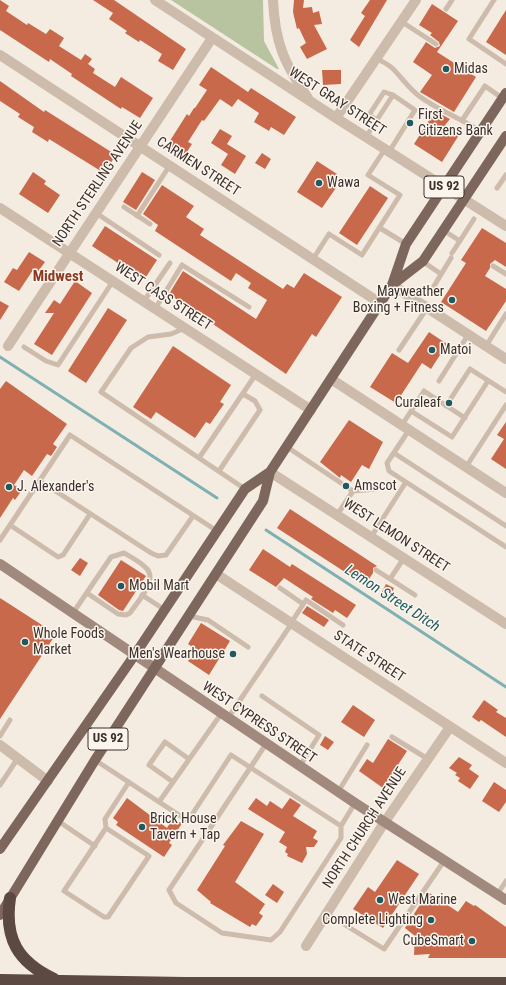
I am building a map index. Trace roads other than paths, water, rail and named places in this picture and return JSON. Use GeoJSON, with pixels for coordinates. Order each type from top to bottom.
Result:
{"type":"FeatureCollection","features":[{"type":"Feature","properties":{"kind":"highway"},"geometry":{"type":"LineString","coordinates":[[10,898],[10,927],[16,949],[29,964],[57,981]]}},
{"type":"Feature","properties":{"kind":"highway"},"geometry":{"type":"LineString","coordinates":[[0,980],[185,983],[506,983]]}},
{"type":"Feature","properties":{"kind":"main road","name":"US 92"},"geometry":{"type":"LineString","coordinates":[[0,849],[134,656],[246,489],[270,472],[287,447],[392,285],[406,244],[504,95]]}},
{"type":"Feature","properties":{"kind":"main road","name":"US 92"},"geometry":{"type":"LineString","coordinates":[[392,285],[422,262],[464,199],[503,147],[506,136]]}},
{"type":"Feature","properties":{"kind":"main road","name":"US 92"},"geometry":{"type":"LineString","coordinates":[[0,915],[95,760],[263,501],[270,472]]}},
{"type":"Feature","properties":{"kind":"street","name":"WEST GRAY STREET"},"geometry":{"type":"LineString","coordinates":[[155,0],[312,103],[506,226]]}},
{"type":"Feature","properties":{"kind":"street"},"geometry":{"type":"LineString","coordinates":[[273,0],[277,40],[290,68],[312,103]]}},
{"type":"Feature","properties":{"kind":"street"},"geometry":{"type":"LineString","coordinates":[[336,118],[416,0]]}},
{"type":"Feature","properties":{"kind":"street","name":"NORTH STERLING AVENUE"},"geometry":{"type":"LineString","coordinates":[[8,346],[212,38]]}},
{"type":"Feature","properties":{"kind":"street","name":"CARMEN STREET"},"geometry":{"type":"LineString","coordinates":[[0,54],[380,303]]}},
{"type":"Feature","properties":{"kind":"street","name":"WEST CASS STREET"},"geometry":{"type":"LineString","coordinates":[[0,208],[311,410]]}},
{"type":"Feature","properties":{"kind":"street"},"geometry":{"type":"LineString","coordinates":[[392,285],[506,359]]}},
{"type":"Feature","properties":{"kind":"street"},"geometry":{"type":"LineString","coordinates":[[331,379],[506,493]]}},
{"type":"Feature","properties":{"kind":"street","name":"WEST LEMON STREET"},"geometry":{"type":"LineString","coordinates":[[270,472],[506,624]]}},
{"type":"Feature","properties":{"kind":"street","name":"WEST CYPRESS STREET"},"geometry":{"type":"LineString","coordinates":[[0,564],[134,656],[384,823],[502,897]]}},
{"type":"Feature","properties":{"kind":"street","name":"STATE STREET"},"geometry":{"type":"LineString","coordinates":[[216,574],[506,763]]}},
{"type":"Feature","properties":{"kind":"street","name":"NORTH CHURCH AVENUE"},"geometry":{"type":"LineString","coordinates":[[306,946],[384,823],[450,727]]}},
{"type":"Feature","properties":{"kind":"street"},"geometry":{"type":"LineString","coordinates":[[0,745],[48,781]]}},
{"type":"Feature","properties":{"kind":"lane"},"geometry":{"type":"LineString","coordinates":[[446,9],[452,0]]}},
{"type":"Feature","properties":{"kind":"lane"},"geometry":{"type":"LineString","coordinates":[[494,0],[469,39],[506,64]]}},
{"type":"Feature","properties":{"kind":"lane"},"geometry":{"type":"LineString","coordinates":[[402,22],[436,44]]}},
{"type":"Feature","properties":{"kind":"lane"},"geometry":{"type":"LineString","coordinates":[[377,59],[390,67],[417,96],[448,115],[458,120],[462,119],[480,131]]}},
{"type":"Feature","properties":{"kind":"lane"},"geometry":{"type":"LineString","coordinates":[[462,119],[485,86],[504,95]]}},
{"type":"Feature","properties":{"kind":"lane"},"geometry":{"type":"LineString","coordinates":[[313,259],[329,234],[362,255],[400,195],[368,175],[416,110],[393,95],[384,92],[369,115],[377,120]]}},
{"type":"Feature","properties":{"kind":"lane"},"geometry":{"type":"LineString","coordinates":[[366,137],[393,95]]}},
{"type":"Feature","properties":{"kind":"lane"},"geometry":{"type":"LineString","coordinates":[[137,216],[170,164]]}},
{"type":"Feature","properties":{"kind":"lane"},"geometry":{"type":"LineString","coordinates":[[497,188],[506,176]]}},
{"type":"Feature","properties":{"kind":"lane"},"geometry":{"type":"LineString","coordinates":[[124,207],[150,224]]}},
{"type":"Feature","properties":{"kind":"lane"},"geometry":{"type":"LineString","coordinates":[[96,213],[159,255]]}},
{"type":"Feature","properties":{"kind":"lane"},"geometry":{"type":"LineString","coordinates":[[431,291],[474,219]]}},
{"type":"Feature","properties":{"kind":"lane"},"geometry":{"type":"LineString","coordinates":[[380,228],[406,244]]}},
{"type":"Feature","properties":{"kind":"lane"},"geometry":{"type":"LineString","coordinates":[[443,230],[460,241]]}},
{"type":"Feature","properties":{"kind":"lane"},"geometry":{"type":"LineString","coordinates":[[144,302],[170,262]]}},
{"type":"Feature","properties":{"kind":"lane"},"geometry":{"type":"LineString","coordinates":[[422,262],[441,274]]}},
{"type":"Feature","properties":{"kind":"lane"},"geometry":{"type":"LineString","coordinates":[[155,309],[182,265],[249,307]]}},
{"type":"Feature","properties":{"kind":"lane"},"geometry":{"type":"LineString","coordinates":[[493,266],[506,274]]}},
{"type":"Feature","properties":{"kind":"lane"},"geometry":{"type":"LineString","coordinates":[[24,347],[46,361],[58,365],[113,281]]}},
{"type":"Feature","properties":{"kind":"lane"},"geometry":{"type":"LineString","coordinates":[[399,350],[427,308]]}},
{"type":"Feature","properties":{"kind":"lane"},"geometry":{"type":"LineString","coordinates":[[486,346],[506,314]]}},
{"type":"Feature","properties":{"kind":"lane"},"geometry":{"type":"LineString","coordinates":[[185,328],[171,334],[148,337],[131,348],[101,392],[246,489]]}},
{"type":"Feature","properties":{"kind":"lane"},"geometry":{"type":"LineString","coordinates":[[439,380],[468,334]]}},
{"type":"Feature","properties":{"kind":"lane"},"geometry":{"type":"LineString","coordinates":[[446,406],[470,369],[506,392]]}},
{"type":"Feature","properties":{"kind":"lane"},"geometry":{"type":"LineString","coordinates":[[199,458],[256,374]]}},
{"type":"Feature","properties":{"kind":"lane"},"geometry":{"type":"LineString","coordinates":[[411,411],[452,437],[488,381]]}},
{"type":"Feature","properties":{"kind":"lane"},"geometry":{"type":"LineString","coordinates":[[465,418],[424,391],[411,411],[394,453],[387,463],[389,471],[506,547]]}},
{"type":"Feature","properties":{"kind":"lane"},"geometry":{"type":"LineString","coordinates":[[219,471],[260,410],[256,401],[243,394]]}},
{"type":"Feature","properties":{"kind":"lane"},"geometry":{"type":"LineString","coordinates":[[466,467],[506,405]]}},
{"type":"Feature","properties":{"kind":"lane"},"geometry":{"type":"LineString","coordinates":[[0,540],[2,532],[10,525],[70,435],[217,531]]}},
{"type":"Feature","properties":{"kind":"lane"},"geometry":{"type":"LineString","coordinates":[[287,447],[353,491],[376,489]]}},
{"type":"Feature","properties":{"kind":"lane"},"geometry":{"type":"LineString","coordinates":[[394,453],[506,526]]}},
{"type":"Feature","properties":{"kind":"lane"},"geometry":{"type":"LineString","coordinates":[[40,481],[151,553],[158,556],[166,555],[193,516]]}},
{"type":"Feature","properties":{"kind":"lane"},"geometry":{"type":"LineString","coordinates":[[371,537],[406,482]]}},
{"type":"Feature","properties":{"kind":"lane"},"geometry":{"type":"LineString","coordinates":[[337,515],[353,491]]}},
{"type":"Feature","properties":{"kind":"lane"},"geometry":{"type":"LineString","coordinates":[[10,525],[58,557],[63,555],[90,514]]}},
{"type":"Feature","properties":{"kind":"lane"},"geometry":{"type":"LineString","coordinates":[[73,613],[86,593],[111,557],[124,553],[146,567],[149,573],[149,583],[142,595],[126,615],[118,614],[86,593]]}},
{"type":"Feature","properties":{"kind":"lane"},"geometry":{"type":"LineString","coordinates":[[390,579],[404,558]]}},
{"type":"Feature","properties":{"kind":"lane"},"geometry":{"type":"LineString","coordinates":[[376,570],[415,595]]}},
{"type":"Feature","properties":{"kind":"lane"},"geometry":{"type":"LineString","coordinates":[[280,588],[303,604]]}},
{"type":"Feature","properties":{"kind":"lane"},"geometry":{"type":"LineString","coordinates":[[142,595],[165,610]]}},
{"type":"Feature","properties":{"kind":"lane"},"geometry":{"type":"LineString","coordinates":[[159,802],[189,759],[224,716],[280,642],[306,600],[343,625]]}},
{"type":"Feature","properties":{"kind":"lane"},"geometry":{"type":"LineString","coordinates":[[189,616],[208,620],[248,647]]}},
{"type":"Feature","properties":{"kind":"lane"},"geometry":{"type":"LineString","coordinates":[[262,696],[319,734],[300,766]]}},
{"type":"Feature","properties":{"kind":"lane"},"geometry":{"type":"LineString","coordinates":[[0,736],[10,720]]}},
{"type":"Feature","properties":{"kind":"lane"},"geometry":{"type":"LineString","coordinates":[[392,737],[428,759]]}},
{"type":"Feature","properties":{"kind":"lane"},"geometry":{"type":"LineString","coordinates":[[173,782],[148,765],[165,742],[189,759]]}},
{"type":"Feature","properties":{"kind":"lane"},"geometry":{"type":"LineString","coordinates":[[266,744],[169,890],[176,903],[222,933],[271,940],[280,932],[341,838],[341,826],[355,803]]}},
{"type":"Feature","properties":{"kind":"lane"},"geometry":{"type":"LineString","coordinates":[[338,792],[367,745]]}},
{"type":"Feature","properties":{"kind":"lane"},"geometry":{"type":"LineString","coordinates":[[193,814],[231,755],[341,826]]}},
{"type":"Feature","properties":{"kind":"lane"},"geometry":{"type":"LineString","coordinates":[[0,785],[18,758]]}},
{"type":"Feature","properties":{"kind":"lane"},"geometry":{"type":"LineString","coordinates":[[95,760],[185,819]]}},
{"type":"Feature","properties":{"kind":"lane"},"geometry":{"type":"LineString","coordinates":[[106,828],[148,856],[108,917],[104,917],[64,891],[106,828],[105,819],[129,782]]}},
{"type":"Feature","properties":{"kind":"lane"},"geometry":{"type":"LineString","coordinates":[[58,821],[95,846]]}},
{"type":"Feature","properties":{"kind":"lane"},"geometry":{"type":"LineString","coordinates":[[326,913],[384,949],[444,861]]}},
{"type":"Feature","properties":{"kind":"lane"},"geometry":{"type":"LineString","coordinates":[[502,897],[506,881]]}},
{"type":"Feature","properties":{"kind":"waterway"},"geometry":{"type":"LineString","coordinates":[[0,357],[217,498]]}},
{"type":"Feature","properties":{"kind":"waterway","name":"Lemon Street Ditch"},"geometry":{"type":"LineString","coordinates":[[266,530],[506,687]]}},
{"type":"Feature","properties":{"kind":"place","name":"Midas"},"geometry":{"type":"Point","coordinates":[446,69]}},
{"type":"Feature","properties":{"kind":"place","name":"First Citizens Bank"},"geometry":{"type":"Point","coordinates":[410,123]}},
{"type":"Feature","properties":{"kind":"place","name":"Wawa"},"geometry":{"type":"Point","coordinates":[319,183]}},
{"type":"Feature","properties":{"kind":"place","name":"Mayweather Boxing + Fitness"},"geometry":{"type":"Point","coordinates":[452,300]}},
{"type":"Feature","properties":{"kind":"place","name":"Matoi"},"geometry":{"type":"Point","coordinates":[432,350]}},
{"type":"Feature","properties":{"kind":"place","name":"Curaleaf"},"geometry":{"type":"Point","coordinates":[449,403]}},
{"type":"Feature","properties":{"kind":"place","name":"Amscot"},"geometry":{"type":"Point","coordinates":[346,486]}},
{"type":"Feature","properties":{"kind":"place","name":"J. Alexander's"},"geometry":{"type":"Point","coordinates":[9,487]}},
{"type":"Feature","properties":{"kind":"place","name":"Mobil Mart"},"geometry":{"type":"Point","coordinates":[121,586]}},
{"type":"Feature","properties":{"kind":"place","name":"Whole Foods Market"},"geometry":{"type":"Point","coordinates":[25,642]}},
{"type":"Feature","properties":{"kind":"place","name":"Men's Wearhouse"},"geometry":{"type":"Point","coordinates":[233,654]}},
{"type":"Feature","properties":{"kind":"place","name":"Brick House Tavern + Tap"},"geometry":{"type":"Point","coordinates":[142,827]}},
{"type":"Feature","properties":{"kind":"place","name":"West Marine"},"geometry":{"type":"Point","coordinates":[380,900]}},
{"type":"Feature","properties":{"kind":"place","name":"Complete Lighting"},"geometry":{"type":"Point","coordinates":[431,920]}},
{"type":"Feature","properties":{"kind":"place","name":"CubeSmart"},"geometry":{"type":"Point","coordinates":[472,941]}},
{"type":"Feature","properties":{"kind":"district","name":"Midwest"},"geometry":{"type":"Point","coordinates":[58,277]}}]}
